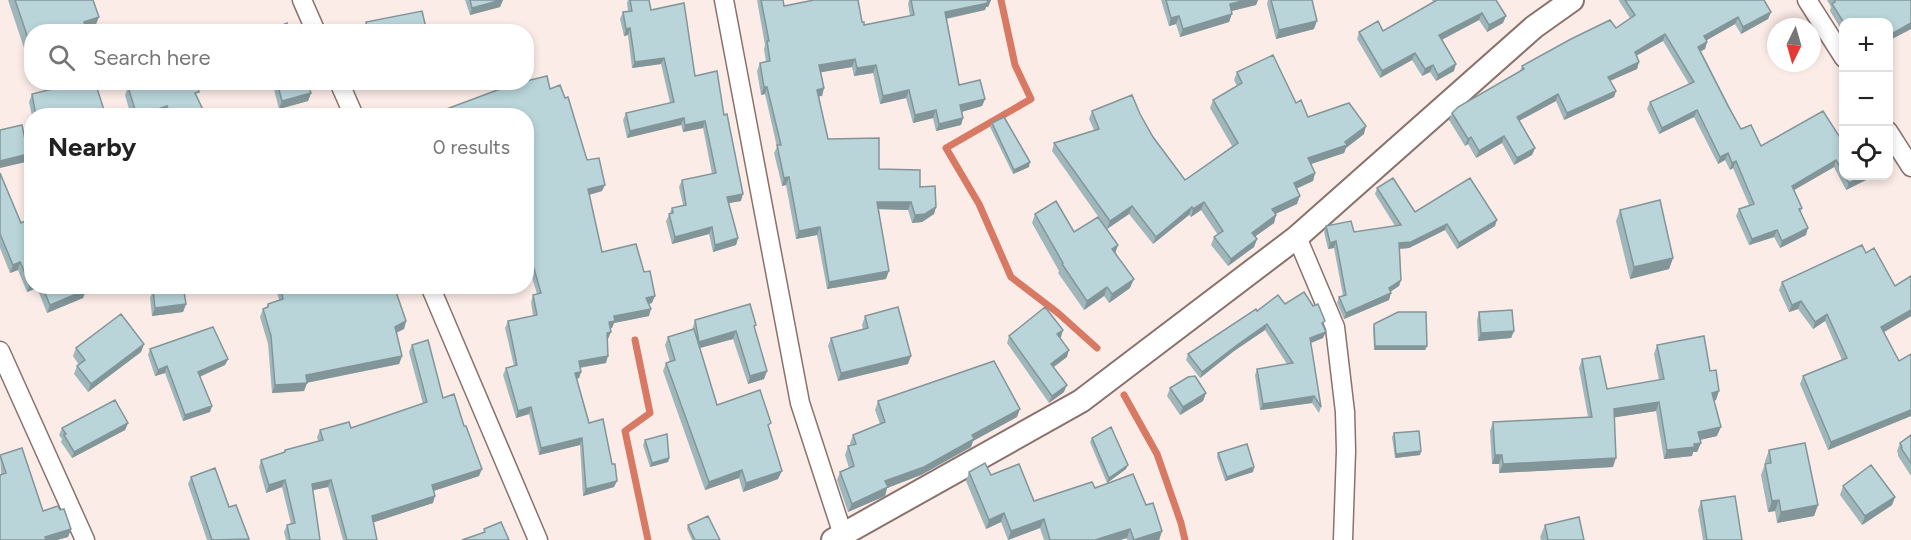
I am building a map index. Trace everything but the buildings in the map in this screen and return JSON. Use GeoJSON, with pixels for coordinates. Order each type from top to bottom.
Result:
{"type":"FeatureCollection","features":[{"type":"Feature","properties":{"kind":"street"},"geometry":{"type":"LineString","coordinates":[[302,0],[312,24]]}},
{"type":"Feature","properties":{"kind":"street"},"geometry":{"type":"LineString","coordinates":[[724,0],[800,403],[838,537],[1081,401],[1297,237],[1534,27],[1572,0]]}},
{"type":"Feature","properties":{"kind":"street"},"geometry":{"type":"LineString","coordinates":[[1807,0],[1839,50]]}},
{"type":"Feature","properties":{"kind":"street"},"geometry":{"type":"LineString","coordinates":[[343,90],[350,108]]}},
{"type":"Feature","properties":{"kind":"street"},"geometry":{"type":"LineString","coordinates":[[1893,139],[1911,167]]}},
{"type":"Feature","properties":{"kind":"street"},"geometry":{"type":"LineString","coordinates":[[1297,237],[1335,327],[1345,412],[1343,540]]}},
{"type":"Feature","properties":{"kind":"street"},"geometry":{"type":"LineString","coordinates":[[433,294],[538,540]]}},
{"type":"Feature","properties":{"kind":"street"},"geometry":{"type":"LineString","coordinates":[[0,351],[85,540]]}},
{"type":"Feature","properties":{"kind":"waterway"},"geometry":{"type":"LineString","coordinates":[[1001,0],[1015,65],[1031,99],[946,148],[979,204],[1011,277],[1058,313],[1097,348]]}},
{"type":"Feature","properties":{"kind":"waterway"},"geometry":{"type":"LineString","coordinates":[[635,340],[650,413],[625,431],[648,540]]}},
{"type":"Feature","properties":{"kind":"waterway"},"geometry":{"type":"LineString","coordinates":[[1124,395],[1157,454],[1185,540]]}}]}
